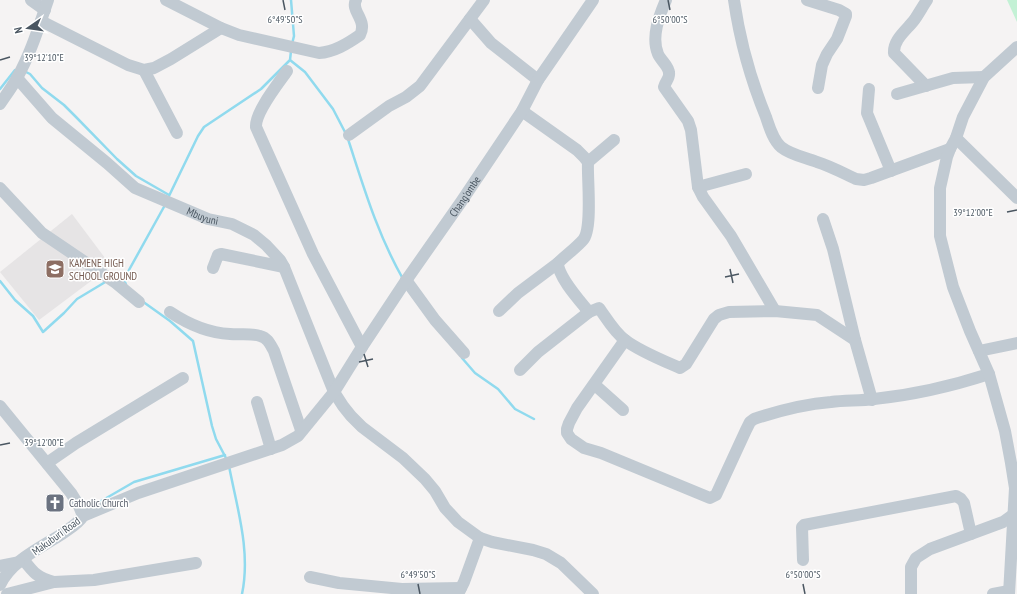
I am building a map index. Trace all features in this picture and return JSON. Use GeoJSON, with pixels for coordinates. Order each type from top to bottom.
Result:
{"type":"FeatureCollection","features":[{"type":"Feature","properties":{"kind":"street"},"geometry":{"type":"LineString","coordinates":[[31,0],[128,65],[144,70],[154,68],[166,62],[221,28]]}},
{"type":"Feature","properties":{"kind":"street"},"geometry":{"type":"LineString","coordinates":[[166,0],[221,28],[239,35],[319,53],[327,53],[360,35],[362,25],[354,6],[356,0]]}},
{"type":"Feature","properties":{"kind":"street"},"geometry":{"type":"LineString","coordinates":[[349,134],[389,106],[406,97],[420,86],[484,0]]}},
{"type":"Feature","properties":{"kind":"street","name":"Chang'ombe"},"geometry":{"type":"LineString","coordinates":[[84,516],[138,494],[270,450],[298,436],[301,430],[334,392],[406,280],[461,202],[522,111],[538,80],[593,0]]}},
{"type":"Feature","properties":{"kind":"street"},"geometry":{"type":"LineString","coordinates":[[666,0],[656,31],[656,48],[670,75],[664,84],[664,87],[688,121],[691,130],[698,187],[703,197],[731,236],[775,311]]}},
{"type":"Feature","properties":{"kind":"street"},"geometry":{"type":"LineString","coordinates":[[734,0],[738,29],[745,60],[772,132],[779,146],[790,153],[818,162],[856,179],[864,180],[950,150]]}},
{"type":"Feature","properties":{"kind":"street"},"geometry":{"type":"LineString","coordinates":[[806,0],[839,10],[846,14],[837,39],[822,65],[818,88]]}},
{"type":"Feature","properties":{"kind":"street"},"geometry":{"type":"LineString","coordinates":[[926,86],[894,53],[894,50],[897,40],[915,19],[927,0]]}},
{"type":"Feature","properties":{"kind":"street"},"geometry":{"type":"LineString","coordinates":[[0,104],[17,78],[45,10]]}},
{"type":"Feature","properties":{"kind":"street"},"geometry":{"type":"LineString","coordinates":[[470,19],[491,43],[538,80]]}},
{"type":"Feature","properties":{"kind":"street"},"geometry":{"type":"LineString","coordinates":[[993,594],[1009,593],[1015,510],[1015,488],[1006,437],[989,374],[953,287],[940,236],[940,188],[947,157],[956,138],[963,117],[984,77],[1017,47]]}},
{"type":"Feature","properties":{"kind":"street"},"geometry":{"type":"LineString","coordinates":[[144,70],[177,133]]}},
{"type":"Feature","properties":{"kind":"street"},"geometry":{"type":"LineString","coordinates":[[287,71],[264,104],[256,121],[256,126],[313,254],[362,348]]}},
{"type":"Feature","properties":{"kind":"street"},"geometry":{"type":"LineString","coordinates":[[897,94],[953,78],[984,77]]}},
{"type":"Feature","properties":{"kind":"street","name":"Mbuyuni"},"geometry":{"type":"LineString","coordinates":[[17,78],[52,118],[108,163],[135,188],[208,219],[232,224],[254,235],[266,245],[280,260],[284,267],[334,392],[343,406],[362,427],[412,467],[435,491],[445,508],[458,522],[480,538]]}},
{"type":"Feature","properties":{"kind":"street"},"geometry":{"type":"LineString","coordinates":[[869,88],[867,113],[891,171]]}},
{"type":"Feature","properties":{"kind":"street"},"geometry":{"type":"LineString","coordinates":[[499,311],[518,293],[558,263],[584,240],[586,234],[589,200],[588,162],[577,150],[522,111]]}},
{"type":"Feature","properties":{"kind":"street"},"geometry":{"type":"LineString","coordinates":[[956,138],[1017,198]]}},
{"type":"Feature","properties":{"kind":"street"},"geometry":{"type":"LineString","coordinates":[[588,162],[614,140]]}},
{"type":"Feature","properties":{"kind":"street"},"geometry":{"type":"LineString","coordinates":[[698,187],[746,174]]}},
{"type":"Feature","properties":{"kind":"street"},"geometry":{"type":"LineString","coordinates":[[0,188],[42,233],[116,283],[139,302]]}},
{"type":"Feature","properties":{"kind":"street"},"geometry":{"type":"LineString","coordinates":[[823,219],[833,249],[855,340],[872,400]]}},
{"type":"Feature","properties":{"kind":"street"},"geometry":{"type":"LineString","coordinates":[[214,268],[218,255],[221,254],[284,267]]}},
{"type":"Feature","properties":{"kind":"street"},"geometry":{"type":"LineString","coordinates":[[558,263],[560,272],[589,312]]}},
{"type":"Feature","properties":{"kind":"street"},"geometry":{"type":"LineString","coordinates":[[406,280],[435,320],[464,353]]}},
{"type":"Feature","properties":{"kind":"street"},"geometry":{"type":"LineString","coordinates":[[520,370],[538,352],[589,312],[599,308],[625,340],[680,368],[686,364],[714,319],[719,315],[730,312],[775,311],[817,315],[855,340]]}},
{"type":"Feature","properties":{"kind":"street"},"geometry":{"type":"LineString","coordinates":[[170,312],[183,321],[212,332],[260,335],[268,340],[274,351],[301,430]]}},
{"type":"Feature","properties":{"kind":"street"},"geometry":{"type":"LineString","coordinates":[[625,340],[595,385],[577,408],[568,423],[567,433],[571,439],[584,448],[710,498],[716,495],[750,422],[754,419],[796,408],[830,402],[872,400],[934,390],[960,384],[989,374]]}},
{"type":"Feature","properties":{"kind":"street"},"geometry":{"type":"LineString","coordinates":[[979,351],[1017,343]]}},
{"type":"Feature","properties":{"kind":"street"},"geometry":{"type":"LineString","coordinates":[[47,463],[76,443],[183,378]]}},
{"type":"Feature","properties":{"kind":"street"},"geometry":{"type":"LineString","coordinates":[[595,385],[623,410]]}},
{"type":"Feature","properties":{"kind":"street"},"geometry":{"type":"LineString","coordinates":[[257,402],[270,450]]}},
{"type":"Feature","properties":{"kind":"street","name":"Makuburi Road"},"geometry":{"type":"LineString","coordinates":[[0,406],[76,500],[84,516],[73,526],[21,561],[3,579],[0,585]]}},
{"type":"Feature","properties":{"kind":"street"},"geometry":{"type":"LineString","coordinates":[[803,560],[802,527],[804,525],[956,496],[964,503],[971,534]]}},
{"type":"Feature","properties":{"kind":"street"},"geometry":{"type":"LineString","coordinates":[[911,594],[911,567],[916,558],[930,549],[1003,522],[1015,510]]}},
{"type":"Feature","properties":{"kind":"street"},"geometry":{"type":"LineString","coordinates":[[310,577],[339,583],[402,589],[459,591],[480,538],[546,554],[561,563],[593,594]]}},
{"type":"Feature","properties":{"kind":"street"},"geometry":{"type":"LineString","coordinates":[[0,566],[21,561],[42,579],[54,582]]}},
{"type":"Feature","properties":{"kind":"street"},"geometry":{"type":"LineString","coordinates":[[7,594],[54,582],[94,580],[196,563]]}},
{"type":"Feature","properties":{"kind":"shaded area","name":"KAMENE HIGH SCHOOL GROUND"},"geometry":{"type":"Polygon","coordinates":[[[72,214],[111,266],[39,320],[0,272],[72,214]]]}},
{"type":"Feature","properties":{"kind":"green space"},"geometry":{"type":"Polygon","coordinates":[[[1007,0],[1017,0],[1017,22],[1007,0]]]}},
{"type":"Feature","properties":{"kind":"waterway"},"geometry":{"type":"LineString","coordinates":[[291,0],[294,36],[292,44]]}},
{"type":"Feature","properties":{"kind":"waterway"},"geometry":{"type":"LineString","coordinates":[[168,198],[198,136],[204,127],[261,89],[290,60],[291,51]]}},
{"type":"Feature","properties":{"kind":"waterway"},"geometry":{"type":"LineString","coordinates":[[290,60],[305,72],[333,109],[346,134]]}},
{"type":"Feature","properties":{"kind":"waterway"},"geometry":{"type":"LineString","coordinates":[[0,89],[15,70]]}},
{"type":"Feature","properties":{"kind":"waterway"},"geometry":{"type":"LineString","coordinates":[[26,72],[30,74],[42,88],[64,105],[117,159],[136,176],[169,195]]}},
{"type":"Feature","properties":{"kind":"waterway"},"geometry":{"type":"LineString","coordinates":[[348,139],[378,227],[403,279]]}},
{"type":"Feature","properties":{"kind":"waterway"},"geometry":{"type":"LineString","coordinates":[[126,285],[124,279],[165,205]]}},
{"type":"Feature","properties":{"kind":"waterway"},"geometry":{"type":"LineString","coordinates":[[0,281],[15,300],[33,316],[43,332],[77,299],[107,281]]}},
{"type":"Feature","properties":{"kind":"waterway"},"geometry":{"type":"LineString","coordinates":[[142,301],[170,321],[193,341],[212,426],[216,439],[227,460]]}},
{"type":"Feature","properties":{"kind":"waterway"},"geometry":{"type":"LineString","coordinates":[[462,358],[475,373],[498,389],[515,409],[534,419]]}},
{"type":"Feature","properties":{"kind":"waterway"},"geometry":{"type":"LineString","coordinates":[[96,504],[134,482],[225,455]]}},
{"type":"Feature","properties":{"kind":"waterway"},"geometry":{"type":"LineString","coordinates":[[229,466],[244,546],[245,562],[242,594]]}},
{"type":"Feature","properties":{"kind":"place","name":"KAMENE HIGH SCHOOL GROUND"},"geometry":{"type":"Point","coordinates":[55,269]}},
{"type":"Feature","properties":{"kind":"place","name":"Catholic Church"},"geometry":{"type":"Point","coordinates":[55,503]}}]}
